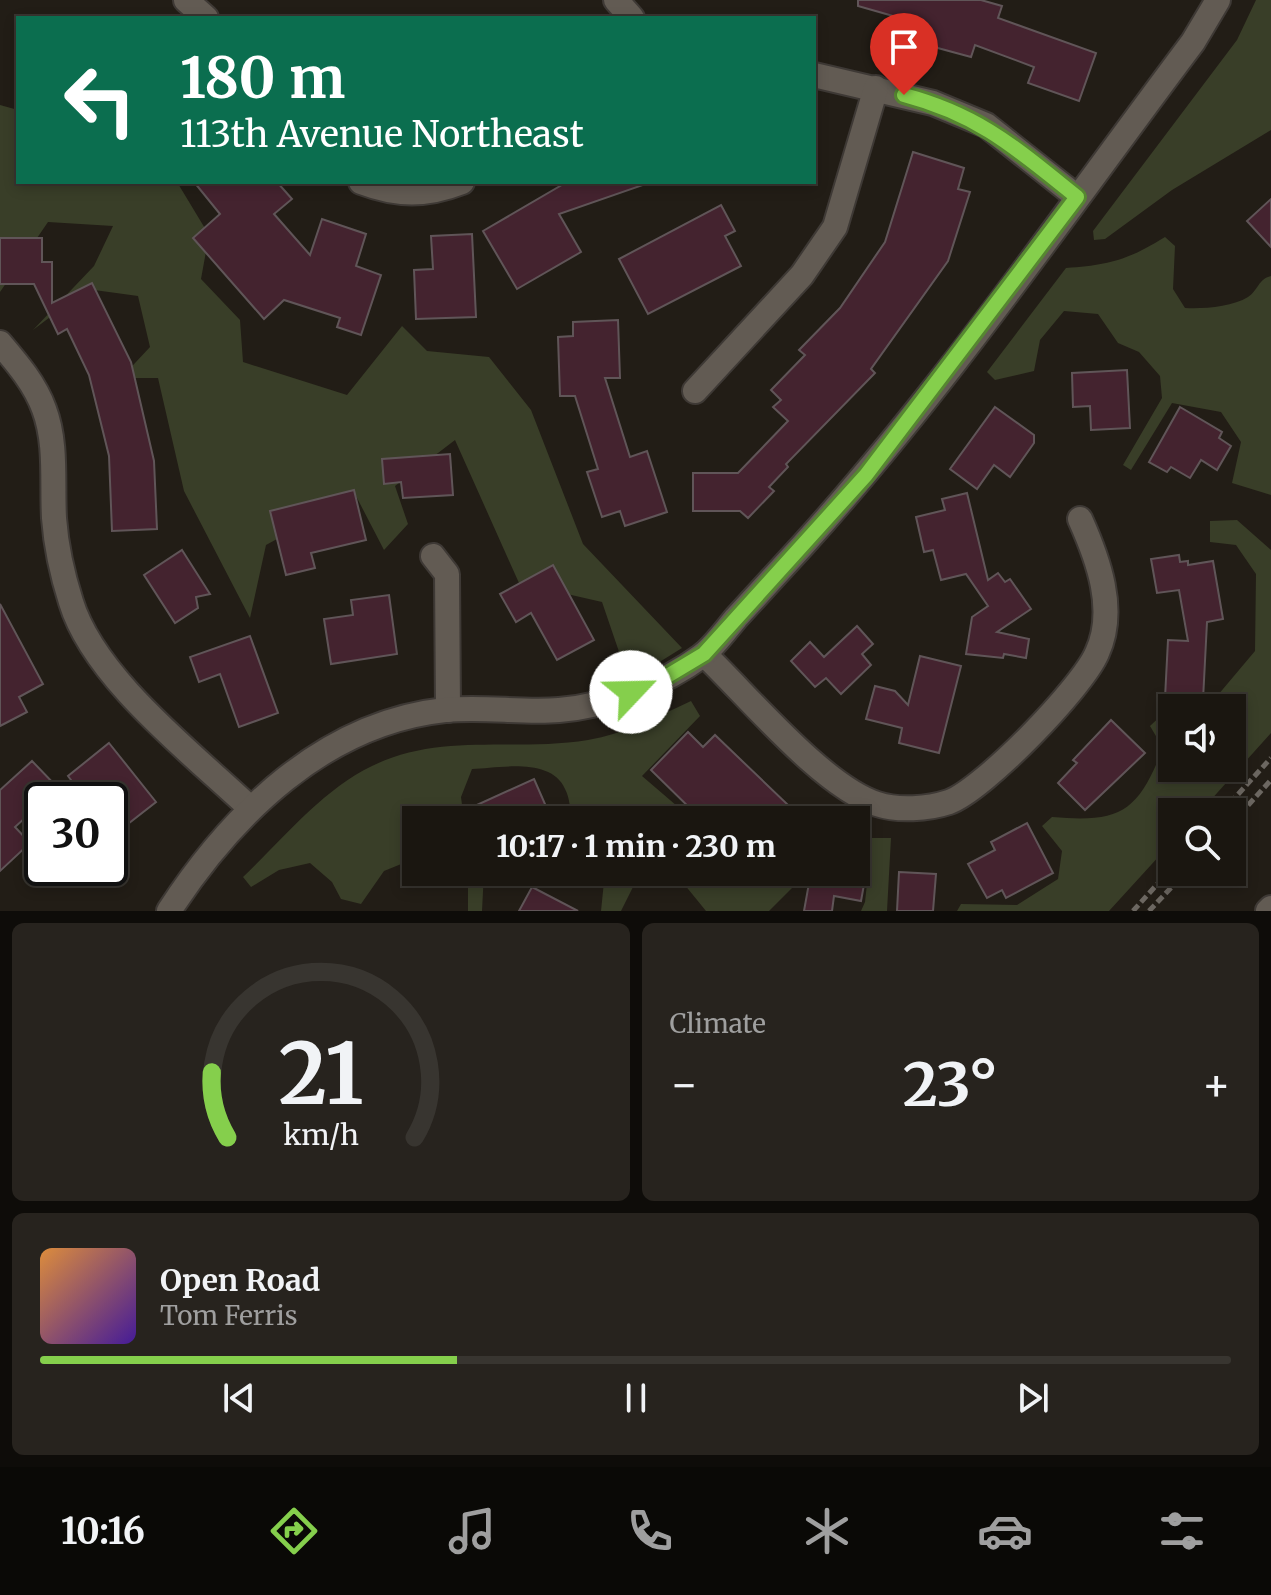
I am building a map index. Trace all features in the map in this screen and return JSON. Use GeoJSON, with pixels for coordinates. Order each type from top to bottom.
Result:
{"type":"FeatureCollection","features":[{"type":"Feature","properties":{"kind":"street"},"geometry":{"type":"LineString","coordinates":[[186,0],[204,16]]}},
{"type":"Feature","properties":{"kind":"street"},"geometry":{"type":"LineString","coordinates":[[616,0],[630,16]]}},
{"type":"Feature","properties":{"kind":"street"},"geometry":{"type":"LineString","coordinates":[[169,911],[191,877],[250,808],[308,762],[351,736],[407,716],[448,710],[560,710],[607,701],[654,684],[704,654],[866,475],[1193,42],[1218,0]]}},
{"type":"Feature","properties":{"kind":"street"},"geometry":{"type":"LineString","coordinates":[[816,75],[933,103],[986,125],[1077,197]]}},
{"type":"Feature","properties":{"kind":"street"},"geometry":{"type":"LineString","coordinates":[[695,391],[802,275],[835,227],[876,88]]}},
{"type":"Feature","properties":{"kind":"street"},"geometry":{"type":"LineString","coordinates":[[369,184],[396,191],[433,193],[457,184]]}},
{"type":"Feature","properties":{"kind":"street"},"geometry":{"type":"LineString","coordinates":[[0,343],[29,380],[44,409],[51,437],[54,523],[71,603],[91,647],[126,690],[250,808]]}},
{"type":"Feature","properties":{"kind":"street"},"geometry":{"type":"LineString","coordinates":[[704,654],[834,782],[878,805],[923,808],[951,802],[982,782],[1068,694],[1098,653],[1105,621],[1105,590],[1096,556],[1080,519]]}},
{"type":"Feature","properties":{"kind":"street"},"geometry":{"type":"LineString","coordinates":[[433,556],[447,574],[448,710]]}},
{"type":"Feature","properties":{"kind":"path"},"geometry":{"type":"LineString","coordinates":[[1235,798],[1271,758]]}},
{"type":"Feature","properties":{"kind":"path"},"geometry":{"type":"LineString","coordinates":[[1246,808],[1271,780]]}},
{"type":"Feature","properties":{"kind":"path"},"geometry":{"type":"LineString","coordinates":[[1133,911],[1158,883]]}},
{"type":"Feature","properties":{"kind":"path"},"geometry":{"type":"LineString","coordinates":[[1149,911],[1173,886]]}},
{"type":"Feature","properties":{"kind":"green space"},"geometry":{"type":"Polygon","coordinates":[[[1256,0],[1271,0],[1271,130],[1172,190],[1105,239],[1094,240],[1093,231],[1237,40],[1256,0]]]}},
{"type":"Feature","properties":{"kind":"green space"},"geometry":{"type":"Polygon","coordinates":[[[0,105],[16,109],[16,184],[178,184],[209,235],[201,279],[240,320],[243,362],[347,395],[402,326],[427,351],[489,357],[531,410],[583,544],[682,648],[629,681],[602,602],[519,583],[455,440],[395,486],[408,524],[384,550],[356,496],[266,545],[250,618],[184,491],[158,378],[121,378],[150,347],[138,296],[87,289],[33,330],[94,266],[113,226],[48,222],[0,292],[0,105]]]}},
{"type":"Feature","properties":{"kind":"green space"},"geometry":{"type":"Polygon","coordinates":[[[1165,237],[1175,246],[1173,289],[1185,308],[1234,303],[1251,294],[1271,276],[1271,495],[1232,483],[1241,442],[1221,412],[1172,403],[1131,470],[1123,465],[1162,398],[1160,376],[1139,352],[1118,343],[1098,314],[1064,311],[1040,340],[1034,371],[995,380],[987,372],[1066,268],[1118,260],[1165,237]]]}},
{"type":"Feature","properties":{"kind":"green space"},"geometry":{"type":"Polygon","coordinates":[[[1237,520],[1271,550],[1271,733],[1246,761],[1246,694],[1219,694],[1255,651],[1256,574],[1236,545],[1210,542],[1210,521],[1237,520]]]}},
{"type":"Feature","properties":{"kind":"green space"},"geometry":{"type":"Polygon","coordinates":[[[691,701],[700,716],[642,776],[677,806],[570,806],[565,789],[548,772],[510,766],[472,769],[461,797],[462,806],[402,806],[402,864],[384,871],[361,904],[341,899],[332,882],[310,863],[279,870],[251,887],[243,877],[336,788],[372,766],[425,749],[588,740],[654,718],[691,701]]]}},
{"type":"Feature","properties":{"kind":"green space"},"geometry":{"type":"Polygon","coordinates":[[[1158,718],[1158,740],[1150,726],[1158,718]]]}},
{"type":"Feature","properties":{"kind":"green space"},"geometry":{"type":"Polygon","coordinates":[[[1158,760],[1158,782],[1227,782],[1213,798],[1158,798],[1158,857],[1109,911],[957,911],[961,904],[1017,905],[1058,879],[1062,851],[1042,826],[1052,817],[1095,818],[1124,809],[1145,787],[1158,760]]]}},
{"type":"Feature","properties":{"kind":"green space"},"geometry":{"type":"Polygon","coordinates":[[[872,838],[891,838],[887,911],[861,911],[867,886],[870,886],[872,838]]]}},
{"type":"Feature","properties":{"kind":"green space"},"geometry":{"type":"Polygon","coordinates":[[[468,886],[483,886],[482,911],[468,911],[468,886]]]}},
{"type":"Feature","properties":{"kind":"green space"},"geometry":{"type":"Polygon","coordinates":[[[604,886],[637,886],[633,887],[621,911],[601,911],[604,886]]]}},
{"type":"Feature","properties":{"kind":"green space"},"geometry":{"type":"Polygon","coordinates":[[[686,886],[794,886],[769,911],[706,911],[686,886]]]}},
{"type":"Feature","properties":{"kind":"building"},"geometry":{"type":"Polygon","coordinates":[[[858,0],[981,0],[1002,6],[998,18],[1096,53],[1079,101],[1028,83],[1034,67],[975,45],[971,57],[923,44],[928,26],[858,6],[858,0]]]}},
{"type":"Feature","properties":{"kind":"building"},"geometry":{"type":"Polygon","coordinates":[[[913,152],[964,168],[958,189],[970,192],[948,261],[871,369],[875,373],[786,464],[788,467],[769,487],[774,491],[748,518],[740,511],[693,511],[693,473],[738,473],[788,421],[773,407],[781,400],[771,390],[805,355],[799,350],[840,308],[885,242],[913,152]]]}},
{"type":"Feature","properties":{"kind":"building"},"geometry":{"type":"Polygon","coordinates":[[[196,184],[279,184],[292,199],[274,214],[310,255],[322,219],[366,234],[356,266],[381,275],[361,335],[337,327],[340,318],[284,300],[264,319],[193,238],[220,214],[196,184]]]}},
{"type":"Feature","properties":{"kind":"building"},"geometry":{"type":"Polygon","coordinates":[[[564,184],[643,185],[559,214],[581,252],[517,289],[483,231],[564,184]]]}},
{"type":"Feature","properties":{"kind":"building"},"geometry":{"type":"Polygon","coordinates":[[[1271,199],[1271,247],[1247,221],[1271,199]]]}},
{"type":"Feature","properties":{"kind":"building"},"geometry":{"type":"Polygon","coordinates":[[[721,205],[735,231],[725,236],[741,266],[648,314],[619,259],[721,205]]]}},
{"type":"Feature","properties":{"kind":"building"},"geometry":{"type":"Polygon","coordinates":[[[472,234],[476,317],[416,319],[414,270],[433,269],[431,236],[472,234]]]}},
{"type":"Feature","properties":{"kind":"building"},"geometry":{"type":"Polygon","coordinates":[[[0,238],[42,238],[42,262],[52,262],[52,303],[92,283],[131,362],[154,461],[157,529],[112,531],[109,456],[89,375],[67,329],[58,334],[34,284],[0,284],[0,238]]]}},
{"type":"Feature","properties":{"kind":"building"},"geometry":{"type":"Polygon","coordinates":[[[618,320],[620,378],[605,378],[630,457],[647,451],[667,512],[625,526],[620,511],[602,517],[587,472],[598,469],[575,396],[560,396],[558,337],[573,336],[573,322],[618,320]]]}},
{"type":"Feature","properties":{"kind":"building"},"geometry":{"type":"Polygon","coordinates":[[[1127,370],[1130,428],[1091,430],[1090,406],[1073,407],[1072,373],[1127,370]]]}},
{"type":"Feature","properties":{"kind":"building"},"geometry":{"type":"Polygon","coordinates":[[[995,407],[1034,435],[1034,443],[1010,477],[994,465],[977,489],[950,469],[995,407]]]}},
{"type":"Feature","properties":{"kind":"building"},"geometry":{"type":"Polygon","coordinates":[[[1180,407],[1222,432],[1219,438],[1231,446],[1217,470],[1201,460],[1190,478],[1171,467],[1167,472],[1149,462],[1180,407]]]}},
{"type":"Feature","properties":{"kind":"building"},"geometry":{"type":"Polygon","coordinates":[[[450,454],[453,495],[403,498],[401,482],[384,484],[382,459],[450,454]]]}},
{"type":"Feature","properties":{"kind":"building"},"geometry":{"type":"Polygon","coordinates":[[[354,490],[366,540],[311,553],[315,568],[286,575],[270,511],[354,490]]]}},
{"type":"Feature","properties":{"kind":"building"},"geometry":{"type":"Polygon","coordinates":[[[967,493],[988,580],[998,573],[1005,582],[1010,579],[1031,609],[997,632],[1029,639],[1026,658],[1004,654],[1003,658],[966,654],[972,617],[988,606],[966,574],[941,580],[933,550],[924,552],[916,517],[945,510],[942,499],[967,493]]]}},
{"type":"Feature","properties":{"kind":"building"},"geometry":{"type":"Polygon","coordinates":[[[182,550],[210,594],[196,597],[198,608],[175,623],[144,575],[182,550]]]}},
{"type":"Feature","properties":{"kind":"building"},"geometry":{"type":"Polygon","coordinates":[[[1179,555],[1180,562],[1188,561],[1188,565],[1213,561],[1223,619],[1207,622],[1203,694],[1165,694],[1168,640],[1188,641],[1179,590],[1157,593],[1151,559],[1179,555]]]}},
{"type":"Feature","properties":{"kind":"building"},"geometry":{"type":"Polygon","coordinates":[[[553,565],[594,640],[557,660],[531,613],[516,622],[500,594],[553,565]]]}},
{"type":"Feature","properties":{"kind":"building"},"geometry":{"type":"Polygon","coordinates":[[[389,595],[397,654],[331,664],[324,619],[353,615],[351,600],[389,595]]]}},
{"type":"Feature","properties":{"kind":"building"},"geometry":{"type":"Polygon","coordinates":[[[0,604],[43,684],[19,697],[27,712],[0,726],[0,604]]]}},
{"type":"Feature","properties":{"kind":"building"},"geometry":{"type":"Polygon","coordinates":[[[857,626],[873,644],[862,654],[871,665],[841,694],[826,678],[815,687],[791,661],[810,642],[824,657],[857,626]]]}},
{"type":"Feature","properties":{"kind":"building"},"geometry":{"type":"Polygon","coordinates":[[[250,636],[278,713],[239,727],[220,674],[199,682],[190,657],[250,636]]]}},
{"type":"Feature","properties":{"kind":"building"},"geometry":{"type":"Polygon","coordinates":[[[920,656],[961,666],[939,753],[899,743],[902,728],[866,719],[875,686],[895,691],[908,705],[920,656]]]}},
{"type":"Feature","properties":{"kind":"building"},"geometry":{"type":"Polygon","coordinates":[[[1111,720],[1145,753],[1085,810],[1058,783],[1077,763],[1073,760],[1111,720]]]}},
{"type":"Feature","properties":{"kind":"building"},"geometry":{"type":"Polygon","coordinates":[[[688,732],[703,747],[715,735],[787,804],[688,806],[651,770],[688,732]]]}},
{"type":"Feature","properties":{"kind":"building"},"geometry":{"type":"Polygon","coordinates":[[[109,743],[156,802],[128,824],[128,782],[72,782],[68,776],[109,743]]]}},
{"type":"Feature","properties":{"kind":"building"},"geometry":{"type":"Polygon","coordinates":[[[32,761],[52,782],[24,782],[24,819],[15,827],[24,837],[24,849],[0,871],[0,790],[32,761]]]}},
{"type":"Feature","properties":{"kind":"building"},"geometry":{"type":"Polygon","coordinates":[[[534,779],[546,806],[475,806],[534,779]]]}},
{"type":"Feature","properties":{"kind":"building"},"geometry":{"type":"Polygon","coordinates":[[[1027,823],[1053,873],[1006,898],[1002,890],[987,898],[968,864],[995,850],[991,842],[1027,823]]]}},
{"type":"Feature","properties":{"kind":"building"},"geometry":{"type":"Polygon","coordinates":[[[899,872],[936,874],[933,911],[897,911],[899,872]]]}},
{"type":"Feature","properties":{"kind":"building"},"geometry":{"type":"Polygon","coordinates":[[[808,886],[864,886],[861,901],[834,896],[832,911],[804,911],[808,886]]]}},
{"type":"Feature","properties":{"kind":"building"},"geometry":{"type":"Polygon","coordinates":[[[532,887],[578,911],[519,911],[532,887]]]}},
{"type":"Feature","properties":{"kind":"route"},"geometry":{"type":"LineString","coordinates":[[631,692],[654,684],[704,654],[866,475],[1077,197],[986,125],[933,103],[904,95]]}}]}
